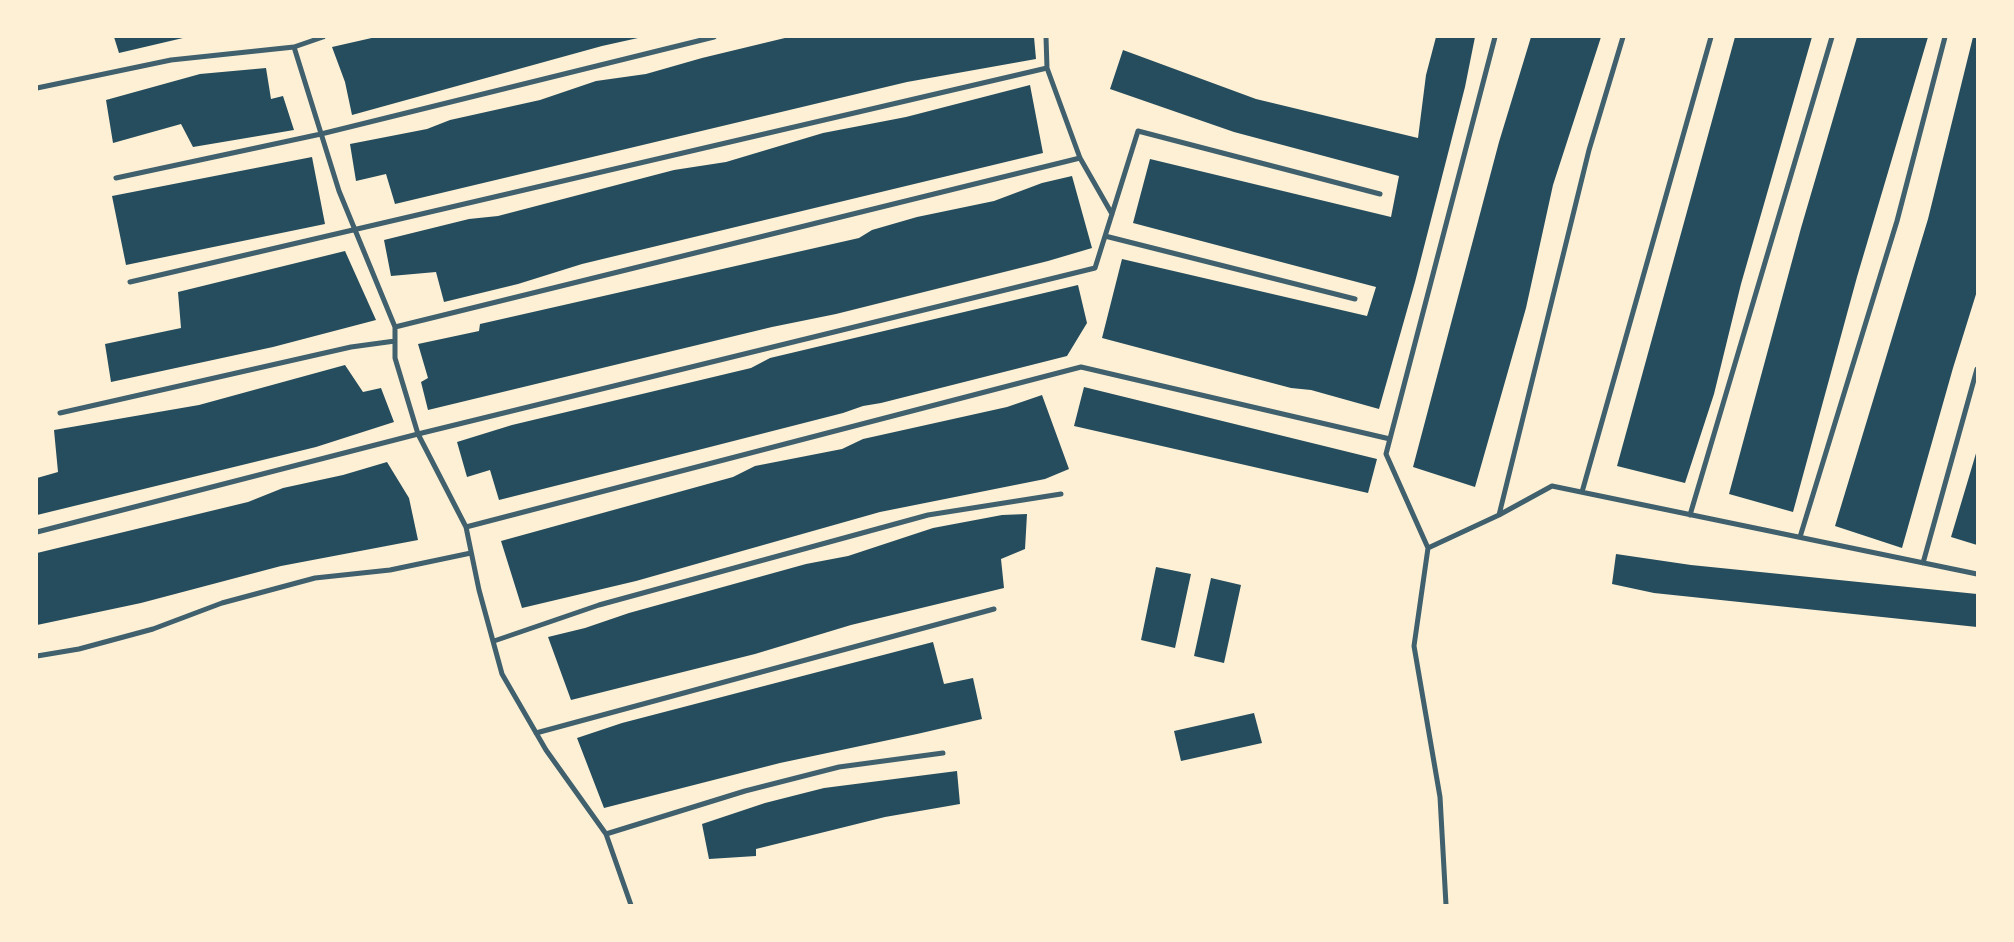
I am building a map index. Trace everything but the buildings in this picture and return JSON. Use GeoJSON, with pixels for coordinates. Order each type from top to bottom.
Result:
{"type":"FeatureCollection","features":[{"type":"Feature","properties":{"kind":"lane"},"geometry":{"type":"LineString","coordinates":[[37,88],[171,60],[294,47],[323,37]]}},
{"type":"Feature","properties":{"kind":"lane"},"geometry":{"type":"LineString","coordinates":[[116,178],[321,134],[715,37]]}},
{"type":"Feature","properties":{"kind":"lane"},"geometry":{"type":"LineString","coordinates":[[1046,37],[1047,68],[1080,158],[1112,214]]}},
{"type":"Feature","properties":{"kind":"lane"},"geometry":{"type":"LineString","coordinates":[[1446,905],[1440,797],[1414,646],[1428,548],[1386,454],[1495,37]]}},
{"type":"Feature","properties":{"kind":"lane"},"geometry":{"type":"LineString","coordinates":[[1499,515],[1589,150],[1623,37]]}},
{"type":"Feature","properties":{"kind":"lane"},"geometry":{"type":"LineString","coordinates":[[1582,492],[1711,37]]}},
{"type":"Feature","properties":{"kind":"lane"},"geometry":{"type":"LineString","coordinates":[[1690,515],[1832,37]]}},
{"type":"Feature","properties":{"kind":"lane"},"geometry":{"type":"LineString","coordinates":[[1800,537],[1897,220],[1945,37]]}},
{"type":"Feature","properties":{"kind":"lane"},"geometry":{"type":"LineString","coordinates":[[294,47],[339,191],[395,327],[396,358],[418,434],[466,527],[502,674],[546,750],[606,834],[631,905]]}},
{"type":"Feature","properties":{"kind":"lane"},"geometry":{"type":"LineString","coordinates":[[130,282],[1047,68]]}},
{"type":"Feature","properties":{"kind":"lane"},"geometry":{"type":"LineString","coordinates":[[37,532],[418,434],[1095,268],[1138,131],[1380,194]]}},
{"type":"Feature","properties":{"kind":"lane"},"geometry":{"type":"LineString","coordinates":[[395,327],[1080,158]]}},
{"type":"Feature","properties":{"kind":"lane"},"geometry":{"type":"LineString","coordinates":[[1105,236],[1355,299]]}},
{"type":"Feature","properties":{"kind":"lane"},"geometry":{"type":"LineString","coordinates":[[61,414],[351,347],[395,341]]}},
{"type":"Feature","properties":{"kind":"lane"},"geometry":{"type":"LineString","coordinates":[[466,527],[1081,367],[1390,439]]}},
{"type":"Feature","properties":{"kind":"lane"},"geometry":{"type":"LineString","coordinates":[[1923,563],[1977,369]]}},
{"type":"Feature","properties":{"kind":"lane"},"geometry":{"type":"LineString","coordinates":[[1428,548],[1499,515],[1552,486],[1977,574]]}},
{"type":"Feature","properties":{"kind":"lane"},"geometry":{"type":"LineString","coordinates":[[494,641],[599,605],[929,515],[1061,494]]}},
{"type":"Feature","properties":{"kind":"lane"},"geometry":{"type":"LineString","coordinates":[[37,656],[79,649],[153,629],[222,603],[315,578],[390,570],[471,553]]}},
{"type":"Feature","properties":{"kind":"lane"},"geometry":{"type":"LineString","coordinates":[[536,733],[994,609]]}},
{"type":"Feature","properties":{"kind":"lane"},"geometry":{"type":"LineString","coordinates":[[606,834],[745,791],[839,767],[943,753]]}}]}
